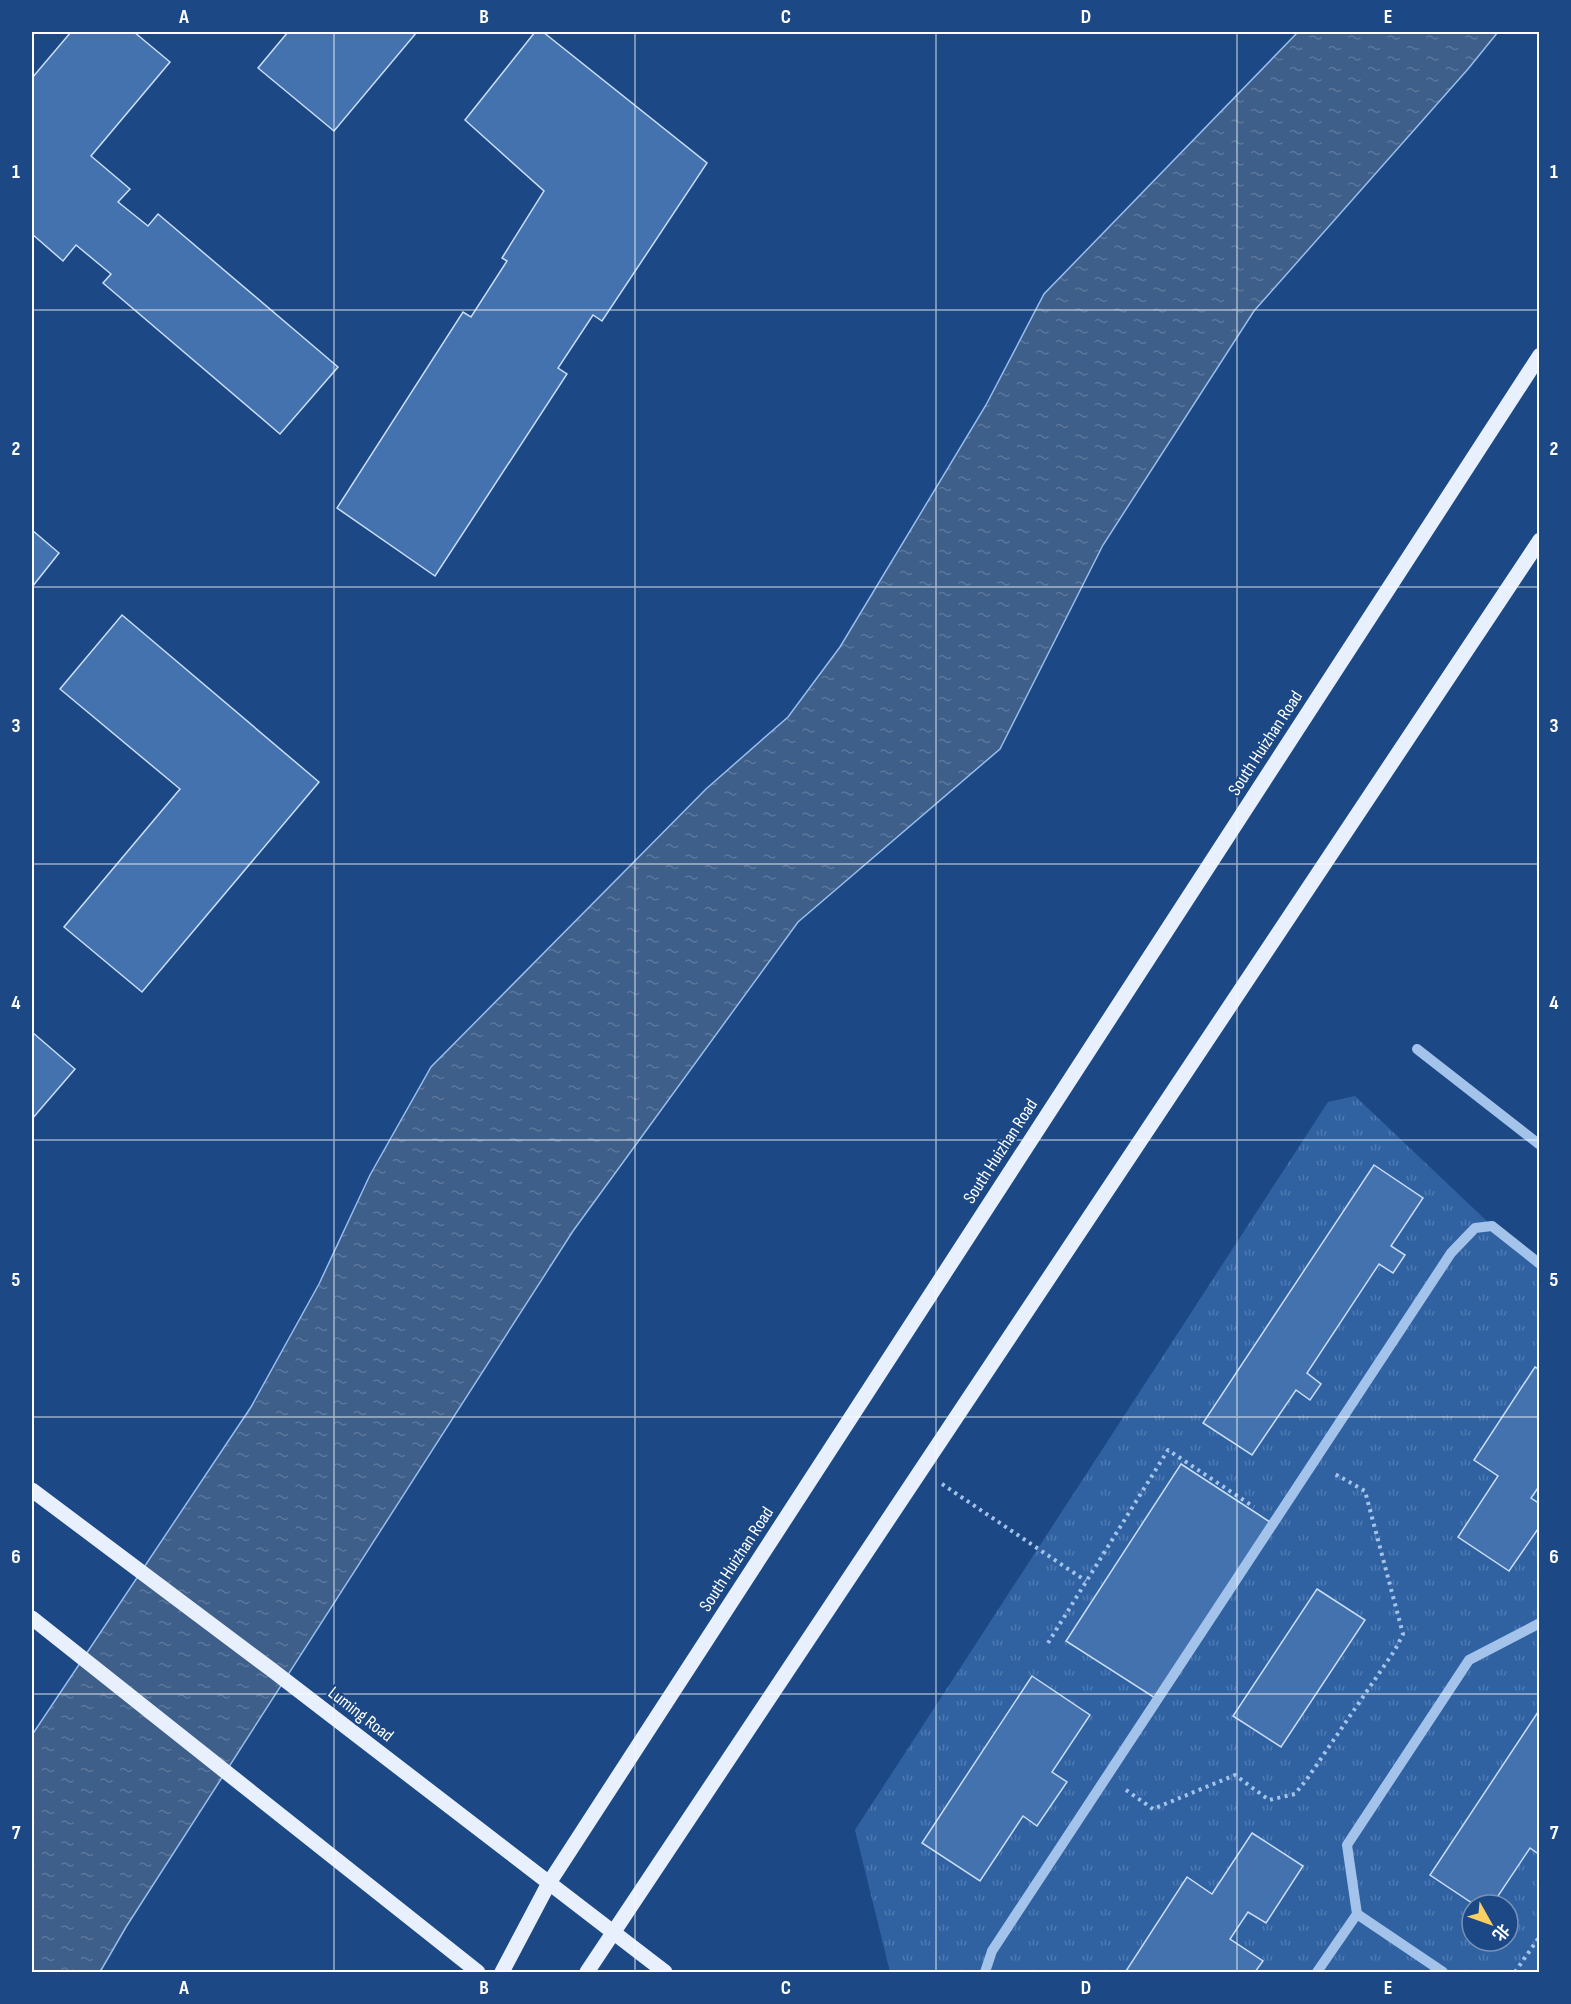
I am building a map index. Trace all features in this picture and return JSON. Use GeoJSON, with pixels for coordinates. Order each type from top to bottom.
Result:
{"type":"FeatureCollection","features":[{"type":"Feature","properties":{"kind":"main road","name":"South Huizhan Road"},"geometry":{"type":"LineString","coordinates":[[502,1972],[549,1883],[1539,355]]}},
{"type":"Feature","properties":{"kind":"main road"},"geometry":{"type":"LineString","coordinates":[[587,1972],[1539,540]]}},
{"type":"Feature","properties":{"kind":"main road","name":"Luming Road"},"geometry":{"type":"LineString","coordinates":[[32,1490],[665,1972]]}},
{"type":"Feature","properties":{"kind":"main road"},"geometry":{"type":"LineString","coordinates":[[32,1618],[478,1972]]}},
{"type":"Feature","properties":{"kind":"street"},"geometry":{"type":"LineString","coordinates":[[1417,1049],[1539,1145]]}},
{"type":"Feature","properties":{"kind":"street"},"geometry":{"type":"LineString","coordinates":[[985,1972],[992,1951],[1451,1253],[1474,1228],[1492,1226],[1539,1264]]}},
{"type":"Feature","properties":{"kind":"street"},"geometry":{"type":"LineString","coordinates":[[1317,1972],[1357,1914],[1347,1845],[1469,1660],[1539,1623]]}},
{"type":"Feature","properties":{"kind":"street"},"geometry":{"type":"LineString","coordinates":[[1357,1914],[1443,1972]]}},
{"type":"Feature","properties":{"kind":"path"},"geometry":{"type":"LineString","coordinates":[[1048,1643],[1168,1450],[1275,1521]]}},
{"type":"Feature","properties":{"kind":"path"},"geometry":{"type":"LineString","coordinates":[[1107,1777],[1153,1809],[1235,1775],[1269,1800],[1295,1794],[1395,1650],[1403,1634],[1365,1491],[1314,1461]]}},
{"type":"Feature","properties":{"kind":"path"},"geometry":{"type":"LineString","coordinates":[[920,1469],[1086,1581]]}},
{"type":"Feature","properties":{"kind":"path"},"geometry":{"type":"LineString","coordinates":[[1515,1972],[1539,1936]]}},
{"type":"Feature","properties":{"kind":"green space"},"geometry":{"type":"Polygon","coordinates":[[[1355,1096],[1492,1226],[1539,1264],[1539,1972],[890,1972],[855,1830],[1328,1102],[1355,1096]]]}},
{"type":"Feature","properties":{"kind":"water"},"geometry":{"type":"Polygon","coordinates":[[[1298,32],[1498,32],[1254,311],[1103,545],[1000,749],[798,922],[573,1231],[126,1927],[100,1972],[32,1972],[32,1735],[251,1407],[319,1284],[370,1175],[431,1067],[706,789],[788,717],[840,647],[986,405],[1044,294],[1298,32]]]}},
{"type":"Feature","properties":{"kind":"building"},"geometry":{"type":"Polygon","coordinates":[[[71,32],[134,32],[170,62],[91,156],[130,189],[118,202],[148,226],[158,214],[338,367],[280,434],[103,283],[111,274],[76,245],[63,261],[32,234],[32,78],[71,32]]]}},
{"type":"Feature","properties":{"kind":"building"},"geometry":{"type":"Polygon","coordinates":[[[288,32],[417,32],[334,131],[258,68],[288,32]]]}},
{"type":"Feature","properties":{"kind":"building"},"geometry":{"type":"Polygon","coordinates":[[[535,32],[543,32],[707,163],[602,321],[593,315],[558,368],[567,374],[435,576],[337,508],[463,312],[471,317],[507,261],[502,258],[544,191],[465,120],[535,32]]]}},
{"type":"Feature","properties":{"kind":"building"},"geometry":{"type":"Polygon","coordinates":[[[32,530],[59,553],[32,587],[32,530]]]}},
{"type":"Feature","properties":{"kind":"building"},"geometry":{"type":"Polygon","coordinates":[[[122,615],[319,782],[142,992],[64,927],[180,789],[60,689],[122,615]]]}},
{"type":"Feature","properties":{"kind":"building"},"geometry":{"type":"Polygon","coordinates":[[[32,1032],[75,1069],[32,1119],[32,1032]]]}},
{"type":"Feature","properties":{"kind":"building"},"geometry":{"type":"Polygon","coordinates":[[[1374,1165],[1423,1198],[1391,1246],[1405,1255],[1393,1273],[1379,1264],[1307,1373],[1321,1384],[1310,1400],[1296,1390],[1252,1455],[1203,1423],[1374,1165]]]}},
{"type":"Feature","properties":{"kind":"building"},"geometry":{"type":"Polygon","coordinates":[[[1535,1367],[1540,1370],[1540,1485],[1531,1498],[1540,1504],[1540,1526],[1509,1571],[1458,1537],[1498,1476],[1474,1460],[1535,1367]]]}},
{"type":"Feature","properties":{"kind":"building"},"geometry":{"type":"Polygon","coordinates":[[[1181,1464],[1270,1522],[1155,1698],[1066,1641],[1181,1464]]]}},
{"type":"Feature","properties":{"kind":"building"},"geometry":{"type":"Polygon","coordinates":[[[1317,1589],[1365,1620],[1281,1747],[1233,1716],[1317,1589]]]}},
{"type":"Feature","properties":{"kind":"building"},"geometry":{"type":"Polygon","coordinates":[[[1032,1676],[1090,1715],[1052,1772],[1067,1782],[1037,1826],[1023,1816],[980,1881],[922,1843],[1032,1676]]]}},
{"type":"Feature","properties":{"kind":"building"},"geometry":{"type":"Polygon","coordinates":[[[1540,1709],[1540,1855],[1530,1848],[1500,1893],[1460,1893],[1460,1895],[1430,1875],[1540,1709]]]}},
{"type":"Feature","properties":{"kind":"building"},"geometry":{"type":"Polygon","coordinates":[[[1252,1833],[1303,1866],[1266,1923],[1248,1912],[1230,1939],[1263,1961],[1255,1972],[1126,1971],[1187,1877],[1212,1894],[1252,1833]]]}}]}
